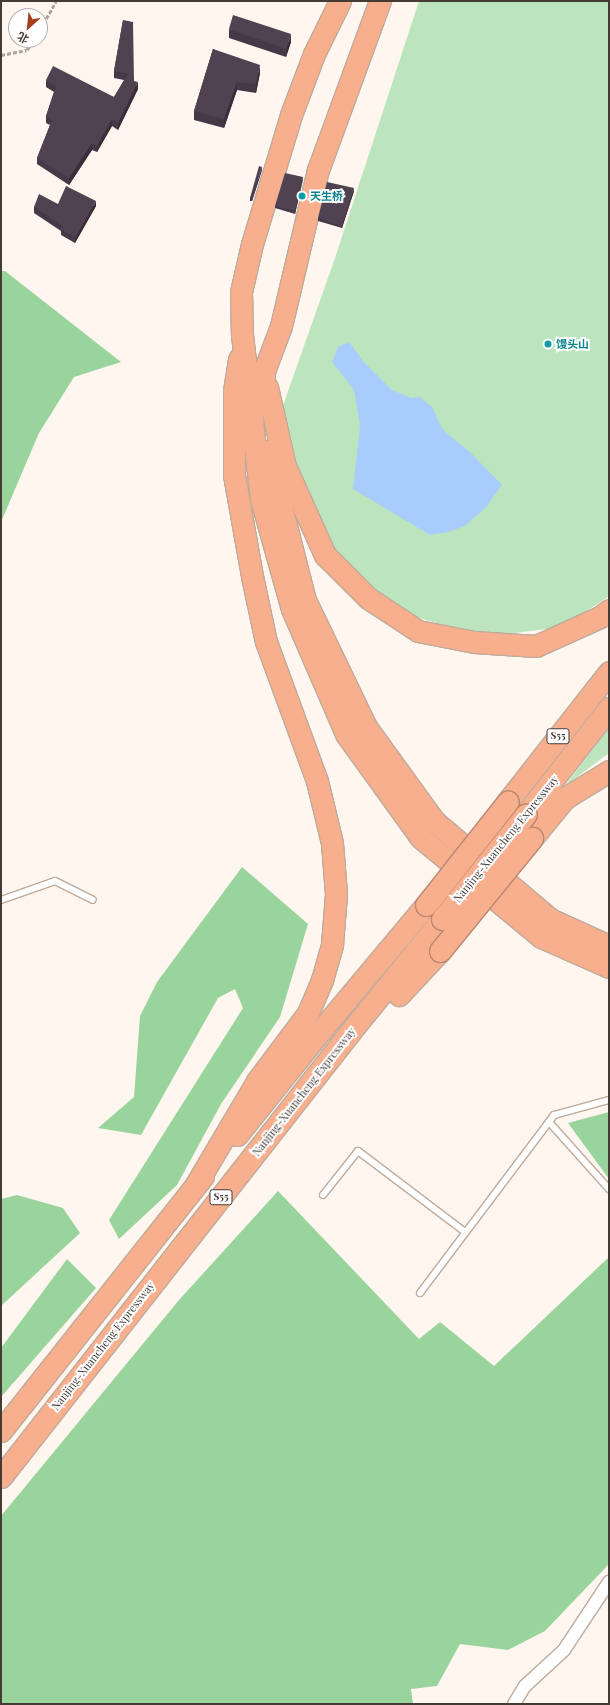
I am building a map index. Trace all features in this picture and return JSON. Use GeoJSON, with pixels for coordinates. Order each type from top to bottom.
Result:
{"type":"FeatureCollection","features":[{"type":"Feature","properties":{"kind":"highway"},"geometry":{"type":"LineString","coordinates":[[340,1],[314,54],[276,161],[241,292],[242,335],[260,500],[292,609],[346,734],[421,838],[541,937],[609,967]]}},
{"type":"Feature","properties":{"kind":"highway"},"geometry":{"type":"LineString","coordinates":[[380,1],[318,170],[281,326],[264,371],[263,430],[305,600],[366,727],[434,821],[550,919],[609,946]]}},
{"type":"Feature","properties":{"kind":"highway"},"geometry":{"type":"LineString","coordinates":[[195,1186],[257,1081],[308,1013],[322,980],[332,944],[336,894],[332,843],[317,781],[266,642],[234,475],[234,391],[242,335]]}},
{"type":"Feature","properties":{"kind":"highway"},"geometry":{"type":"LineString","coordinates":[[264,371],[285,466],[325,554],[368,598],[418,631],[474,642],[536,646],[600,617],[609,610]]}},
{"type":"Feature","properties":{"kind":"highway","name":"Nanjing-Xuancheng Expressway"},"geometry":{"type":"LineString","coordinates":[[1,1431],[195,1186],[426,905],[609,672]]}},
{"type":"Feature","properties":{"kind":"highway","name":"Nanjing-Xuancheng Expressway"},"geometry":{"type":"LineString","coordinates":[[1,1477],[265,1141],[609,708]]}},
{"type":"Feature","properties":{"kind":"highway"},"geometry":{"type":"LineString","coordinates":[[265,1141],[440,951],[565,798],[609,771]]}},
{"type":"Feature","properties":{"kind":"street"},"geometry":{"type":"LineString","coordinates":[[514,1704],[525,1686],[564,1650],[609,1582]]}},
{"type":"Feature","properties":{"kind":"lane"},"geometry":{"type":"LineString","coordinates":[[1,900],[55,881],[93,900]]}},
{"type":"Feature","properties":{"kind":"lane"},"geometry":{"type":"LineString","coordinates":[[420,1293],[554,1115],[609,1100]]}},
{"type":"Feature","properties":{"kind":"lane"},"geometry":{"type":"LineString","coordinates":[[549,1122],[609,1189]]}},
{"type":"Feature","properties":{"kind":"lane"},"geometry":{"type":"LineString","coordinates":[[323,1195],[358,1151],[465,1232]]}},
{"type":"Feature","properties":{"kind":"path"},"geometry":{"type":"LineString","coordinates":[[48,15],[56,1]]}},
{"type":"Feature","properties":{"kind":"path"},"geometry":{"type":"LineString","coordinates":[[1,55],[27,50],[28,48]]}},
{"type":"Feature","properties":{"kind":"green space"},"geometry":{"type":"Polygon","coordinates":[[[419,1],[609,1],[609,596],[563,627],[514,633],[469,633],[416,617],[372,589],[326,538],[300,479],[280,414],[335,258],[419,1]]]}},
{"type":"Feature","properties":{"kind":"green space"},"geometry":{"type":"Polygon","coordinates":[[[1,271],[5,271],[121,362],[74,377],[39,433],[1,522],[1,271]]]}},
{"type":"Feature","properties":{"kind":"green space"},"geometry":{"type":"Polygon","coordinates":[[[609,728],[609,753],[565,786],[609,728]]]}},
{"type":"Feature","properties":{"kind":"green space"},"geometry":{"type":"Polygon","coordinates":[[[242,867],[308,924],[280,1017],[221,1104],[177,1185],[119,1239],[109,1220],[243,1008],[235,989],[218,998],[141,1135],[98,1128],[134,1097],[140,1016],[157,982],[242,867]]]}},
{"type":"Feature","properties":{"kind":"green space"},"geometry":{"type":"Polygon","coordinates":[[[609,1112],[609,1179],[568,1123],[609,1112]]]}},
{"type":"Feature","properties":{"kind":"green space"},"geometry":{"type":"Polygon","coordinates":[[[278,1191],[419,1339],[440,1322],[494,1366],[609,1257],[609,1564],[545,1631],[508,1650],[460,1644],[437,1686],[411,1689],[413,1704],[1,1704],[1,1516],[179,1300],[278,1191]]]}},
{"type":"Feature","properties":{"kind":"green space"},"geometry":{"type":"Polygon","coordinates":[[[17,1195],[63,1208],[80,1233],[1,1306],[1,1199],[17,1195]]]}},
{"type":"Feature","properties":{"kind":"green space"},"geometry":{"type":"Polygon","coordinates":[[[67,1259],[96,1288],[1,1397],[1,1348],[67,1259]]]}},
{"type":"Feature","properties":{"kind":"water"},"geometry":{"type":"Polygon","coordinates":[[[349,342],[363,361],[392,390],[411,398],[420,397],[432,407],[443,430],[470,452],[502,485],[486,507],[465,526],[448,532],[430,535],[353,489],[360,426],[354,390],[332,362],[338,347],[349,342]]]}},
{"type":"Feature","properties":{"kind":"building"},"geometry":{"type":"Polygon","coordinates":[[[233,15],[291,34],[286,49],[229,29],[233,15]]]}},
{"type":"Feature","properties":{"kind":"building"},"geometry":{"type":"Polygon","coordinates":[[[123,20],[133,22],[134,81],[138,82],[118,123],[112,119],[97,146],[92,143],[69,178],[37,158],[52,120],[46,116],[56,86],[46,80],[53,66],[114,97],[128,74],[114,71],[123,20]]]}},
{"type":"Feature","properties":{"kind":"building"},"geometry":{"type":"Polygon","coordinates":[[[213,49],[260,65],[256,84],[237,82],[224,119],[194,111],[213,49]]]}},
{"type":"Feature","properties":{"kind":"building"},"geometry":{"type":"Polygon","coordinates":[[[259,166],[262,167],[252,199],[250,198],[259,166]]]}},
{"type":"Feature","properties":{"kind":"building"},"geometry":{"type":"Polygon","coordinates":[[[285,173],[303,177],[295,211],[275,206],[285,173]]]}},
{"type":"Feature","properties":{"kind":"building"},"geometry":{"type":"Polygon","coordinates":[[[327,182],[354,188],[342,226],[318,218],[327,182]]]}},
{"type":"Feature","properties":{"kind":"building"},"geometry":{"type":"Polygon","coordinates":[[[66,186],[96,201],[75,238],[61,229],[63,226],[34,207],[39,194],[58,204],[66,186]]]}},
{"type":"Feature","properties":{"kind":"place","name":"天生桥"},"geometry":{"type":"Point","coordinates":[302,196]}},
{"type":"Feature","properties":{"kind":"place","name":"馒头山"},"geometry":{"type":"Point","coordinates":[548,344]}}]}
